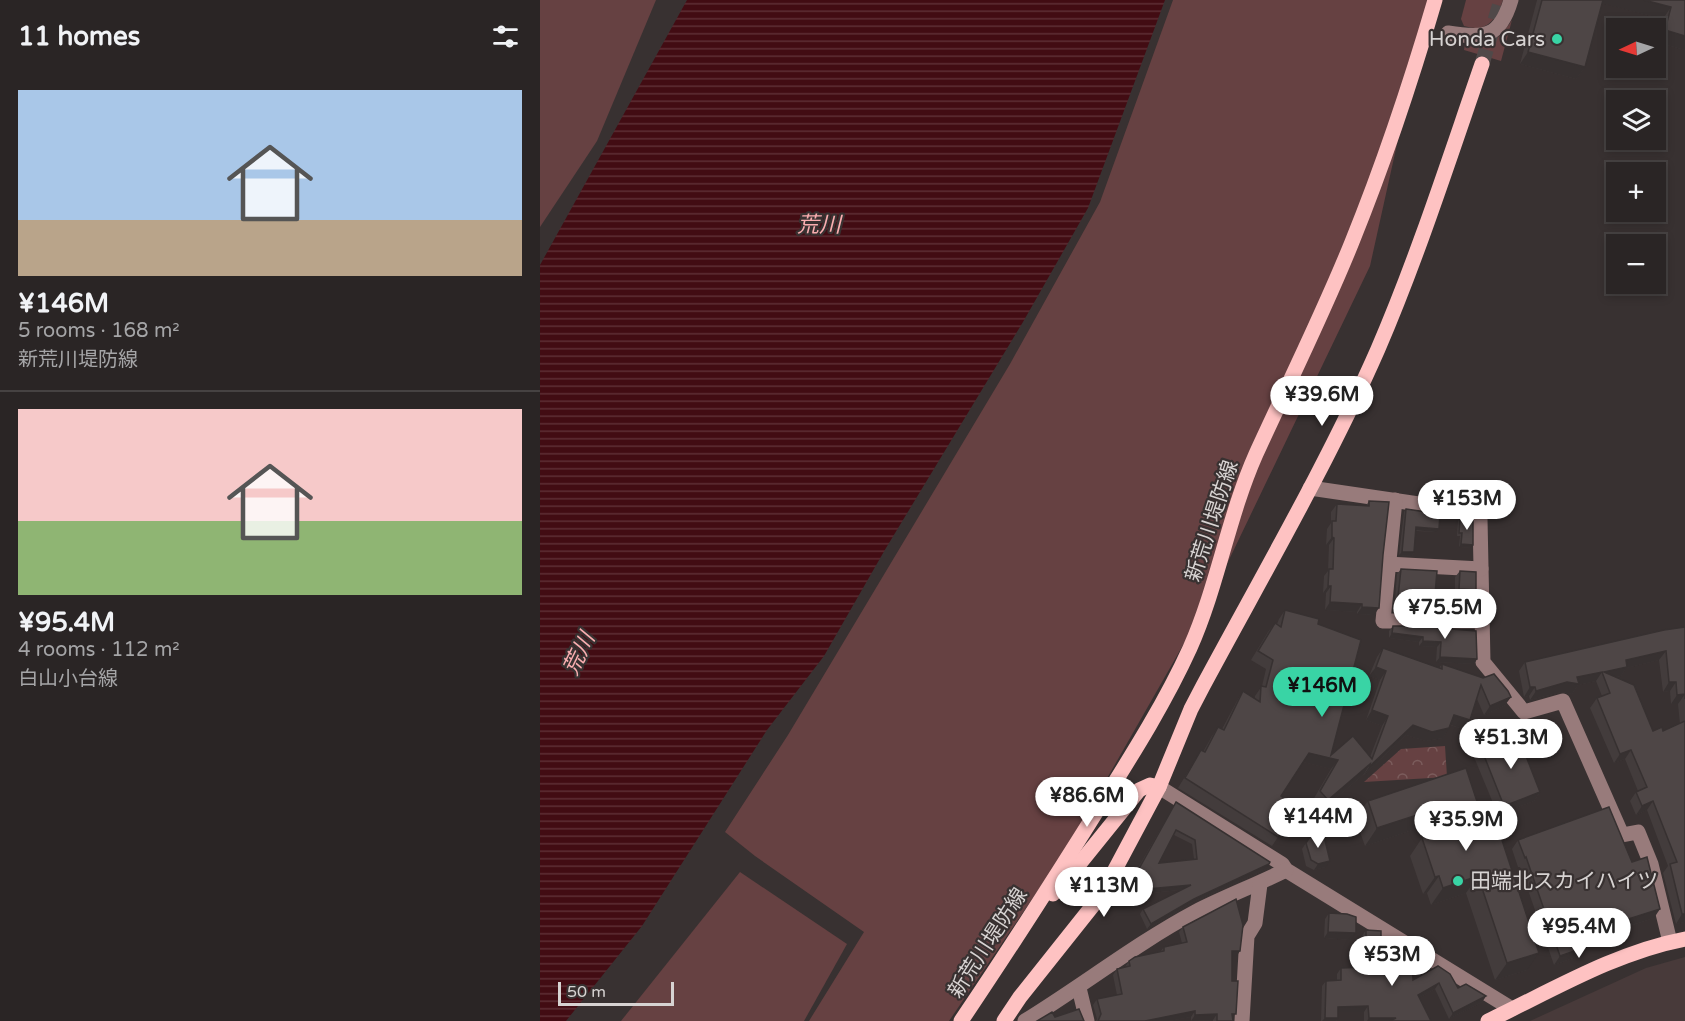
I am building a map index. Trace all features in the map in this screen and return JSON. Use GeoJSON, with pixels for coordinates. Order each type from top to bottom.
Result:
{"type":"FeatureCollection","features":[{"type":"Feature","properties":{"kind":"main road","name":"新荒川堤防線"},"geometry":{"type":"LineString","coordinates":[[961,1021],[1032,914],[1131,755],[1170,688],[1190,647],[1208,603],[1246,477],[1332,290],[1375,184],[1435,0]]}},
{"type":"Feature","properties":{"kind":"main road"},"geometry":{"type":"LineString","coordinates":[[1004,1021],[1020,997],[1102,894],[1158,787],[1191,709],[1310,488],[1377,350],[1415,257],[1482,64]]}},
{"type":"Feature","properties":{"kind":"main road"},"geometry":{"type":"LineString","coordinates":[[1032,914],[1064,883],[1138,790],[1150,785],[1158,787]]}},
{"type":"Feature","properties":{"kind":"main road"},"geometry":{"type":"LineString","coordinates":[[1488,1021],[1622,958],[1677,940]]}},
{"type":"Feature","properties":{"kind":"street"},"geometry":{"type":"LineString","coordinates":[[1449,33],[1475,37],[1486,35],[1497,29],[1503,21],[1511,0]]}},
{"type":"Feature","properties":{"kind":"street"},"geometry":{"type":"LineString","coordinates":[[1310,488],[1473,512],[1480,519],[1484,662],[1524,712],[1563,700],[1622,835],[1638,832],[1677,940]]}},
{"type":"Feature","properties":{"kind":"street"},"geometry":{"type":"LineString","coordinates":[[1395,500],[1383,621],[1482,621]]}},
{"type":"Feature","properties":{"kind":"street"},"geometry":{"type":"LineString","coordinates":[[1387,564],[1481,569]]}},
{"type":"Feature","properties":{"kind":"street"},"geometry":{"type":"LineString","coordinates":[[1158,787],[1282,864],[1286,870],[1512,1010]]}},
{"type":"Feature","properties":{"kind":"street"},"geometry":{"type":"LineString","coordinates":[[1025,1021],[1078,988],[1132,950],[1196,912],[1286,870]]}},
{"type":"Feature","properties":{"kind":"street"},"geometry":{"type":"LineString","coordinates":[[1242,1021],[1247,936],[1255,923],[1260,884]]}},
{"type":"Feature","properties":{"kind":"street"},"geometry":{"type":"LineString","coordinates":[[1078,988],[1087,1021]]}},
{"type":"Feature","properties":{"kind":"shaded area"},"geometry":{"type":"Polygon","coordinates":[[[1685,957],[1685,1021],[1530,1021],[1646,968],[1685,957]]]}},
{"type":"Feature","properties":{"kind":"green space"},"geometry":{"type":"Polygon","coordinates":[[[540,0],[656,0],[597,141],[540,227],[540,0]]]}},
{"type":"Feature","properties":{"kind":"green space"},"geometry":{"type":"Polygon","coordinates":[[[1173,0],[1429,0],[1370,266],[1215,589],[1069,845],[949,1021],[809,1021],[864,932],[755,856],[725,832],[788,735],[1010,364],[1100,202],[1173,0]]]}},
{"type":"Feature","properties":{"kind":"green space"},"geometry":{"type":"Polygon","coordinates":[[[1466,0],[1503,0],[1490,23],[1479,28],[1472,28],[1464,26],[1461,19],[1466,0]]]}},
{"type":"Feature","properties":{"kind":"green space"},"geometry":{"type":"Polygon","coordinates":[[[1512,20],[1501,61],[1464,50],[1465,44],[1481,45],[1493,41],[1512,20]]]}},
{"type":"Feature","properties":{"kind":"green space"},"geometry":{"type":"Polygon","coordinates":[[[1445,746],[1447,777],[1364,782],[1401,749],[1445,746]]]}},
{"type":"Feature","properties":{"kind":"green space"},"geometry":{"type":"Polygon","coordinates":[[[740,872],[847,944],[804,1021],[621,1021],[740,872]]]}},
{"type":"Feature","properties":{"kind":"water","name":"荒川"},"geometry":{"type":"Polygon","coordinates":[[[687,0],[1165,0],[1088,208],[1023,322],[886,548],[824,656],[767,730],[642,926],[566,1021],[540,1021],[540,265],[687,0]]]}},
{"type":"Feature","properties":{"kind":"building","name":"Honda Cars"},"geometry":{"type":"Polygon","coordinates":[[[1542,0],[1603,0],[1585,67],[1528,52],[1542,0]]]}},
{"type":"Feature","properties":{"kind":"building"},"geometry":{"type":"Polygon","coordinates":[[[1644,0],[1685,0],[1685,36],[1666,30],[1671,7],[1644,0]]]}},
{"type":"Feature","properties":{"kind":"building"},"geometry":{"type":"Polygon","coordinates":[[[1369,501],[1389,502],[1379,608],[1362,607],[1362,604],[1330,602],[1329,569],[1333,569],[1334,538],[1332,537],[1332,521],[1336,521],[1337,504],[1369,506],[1369,501]]]}},
{"type":"Feature","properties":{"kind":"building"},"geometry":{"type":"Polygon","coordinates":[[[1406,509],[1440,514],[1439,529],[1416,527],[1414,552],[1402,552],[1406,509]]]}},
{"type":"Feature","properties":{"kind":"building"},"geometry":{"type":"Polygon","coordinates":[[[1460,518],[1473,520],[1473,545],[1461,544],[1460,518]]]}},
{"type":"Feature","properties":{"kind":"building"},"geometry":{"type":"Polygon","coordinates":[[[1401,569],[1437,571],[1434,606],[1397,606],[1401,569]]]}},
{"type":"Feature","properties":{"kind":"building"},"geometry":{"type":"Polygon","coordinates":[[[1460,571],[1476,572],[1476,590],[1459,589],[1460,571]]]}},
{"type":"Feature","properties":{"kind":"building"},"geometry":{"type":"Polygon","coordinates":[[[1285,610],[1319,619],[1318,624],[1361,640],[1331,755],[1353,736],[1372,759],[1388,716],[1372,710],[1386,671],[1376,667],[1383,648],[1442,669],[1442,664],[1483,678],[1494,674],[1511,697],[1490,706],[1481,685],[1470,720],[1454,715],[1449,728],[1432,732],[1413,725],[1369,767],[1370,764],[1328,800],[1320,791],[1338,760],[1309,753],[1281,796],[1298,807],[1278,837],[1185,778],[1201,750],[1205,752],[1218,727],[1224,730],[1243,691],[1260,702],[1261,686],[1266,687],[1273,660],[1258,651],[1275,623],[1281,627],[1285,610]]]}},
{"type":"Feature","properties":{"kind":"building"},"geometry":{"type":"Polygon","coordinates":[[[1393,626],[1452,626],[1452,629],[1476,631],[1477,659],[1440,657],[1441,642],[1423,641],[1423,637],[1392,633],[1393,626]]]}},
{"type":"Feature","properties":{"kind":"building"},"geometry":{"type":"Polygon","coordinates":[[[1685,627],[1685,694],[1677,695],[1676,682],[1669,682],[1666,651],[1626,660],[1627,667],[1604,672],[1634,685],[1653,731],[1662,727],[1663,731],[1685,721],[1685,914],[1682,914],[1670,864],[1677,862],[1653,801],[1642,806],[1636,792],[1647,787],[1631,750],[1620,754],[1597,698],[1610,693],[1602,672],[1577,677],[1579,684],[1567,682],[1536,691],[1535,687],[1530,687],[1525,662],[1685,627]]]}},
{"type":"Feature","properties":{"kind":"building"},"geometry":{"type":"Polygon","coordinates":[[[1517,733],[1540,792],[1504,806],[1481,748],[1517,733]]]}},
{"type":"Feature","properties":{"kind":"building"},"geometry":{"type":"Polygon","coordinates":[[[1466,768],[1488,835],[1499,831],[1539,953],[1507,963],[1478,876],[1443,888],[1439,876],[1435,877],[1422,838],[1452,828],[1445,806],[1377,828],[1368,801],[1466,768]]]}},
{"type":"Feature","properties":{"kind":"building"},"geometry":{"type":"Polygon","coordinates":[[[1176,802],[1270,862],[1194,899],[1151,924],[1143,909],[1191,885],[1136,890],[1135,876],[1176,802]],[[1176,830],[1159,863],[1197,859],[1195,840],[1176,830]]]}},
{"type":"Feature","properties":{"kind":"building"},"geometry":{"type":"Polygon","coordinates":[[[1609,807],[1632,862],[1647,857],[1660,909],[1578,935],[1583,948],[1560,956],[1518,840],[1609,807]]]}},
{"type":"Feature","properties":{"kind":"building"},"geometry":{"type":"Polygon","coordinates":[[[1323,832],[1330,861],[1318,864],[1311,860],[1306,843],[1311,835],[1323,832]]]}},
{"type":"Feature","properties":{"kind":"building"},"geometry":{"type":"Polygon","coordinates":[[[1236,899],[1243,925],[1240,951],[1232,951],[1232,981],[1238,981],[1236,1014],[1232,1014],[1233,1021],[1217,1021],[1217,1014],[1195,1015],[1195,1011],[1145,1021],[1098,1021],[1101,1014],[1097,999],[1122,994],[1117,969],[1130,966],[1129,961],[1135,957],[1164,951],[1164,947],[1187,942],[1183,927],[1236,899]]]}},
{"type":"Feature","properties":{"kind":"building"},"geometry":{"type":"Polygon","coordinates":[[[1329,913],[1356,917],[1356,933],[1328,932],[1329,913]]]}},
{"type":"Feature","properties":{"kind":"building"},"geometry":{"type":"Polygon","coordinates":[[[1366,930],[1381,931],[1381,944],[1389,943],[1389,960],[1412,959],[1413,980],[1438,966],[1450,974],[1458,988],[1466,984],[1486,996],[1453,1013],[1439,983],[1418,995],[1431,1021],[1390,1021],[1396,1018],[1369,1018],[1368,1006],[1338,1007],[1338,1018],[1325,1018],[1326,981],[1341,980],[1341,968],[1366,967],[1366,930]]]}},
{"type":"Feature","properties":{"kind":"building"},"geometry":{"type":"Polygon","coordinates":[[[1079,1009],[1084,1021],[1037,1021],[1052,1012],[1055,1017],[1079,1009]]]}},
{"type":"Feature","properties":{"kind":"tunnel"},"geometry":{"type":"LineString","coordinates":[[1482,64],[1501,0]]}},
{"type":"Feature","properties":{"kind":"place","name":"Honda Cars"},"geometry":{"type":"Point","coordinates":[1557,39]}},
{"type":"Feature","properties":{"kind":"place","name":"田端北スカイハイツ"},"geometry":{"type":"Point","coordinates":[1458,881]}}]}
